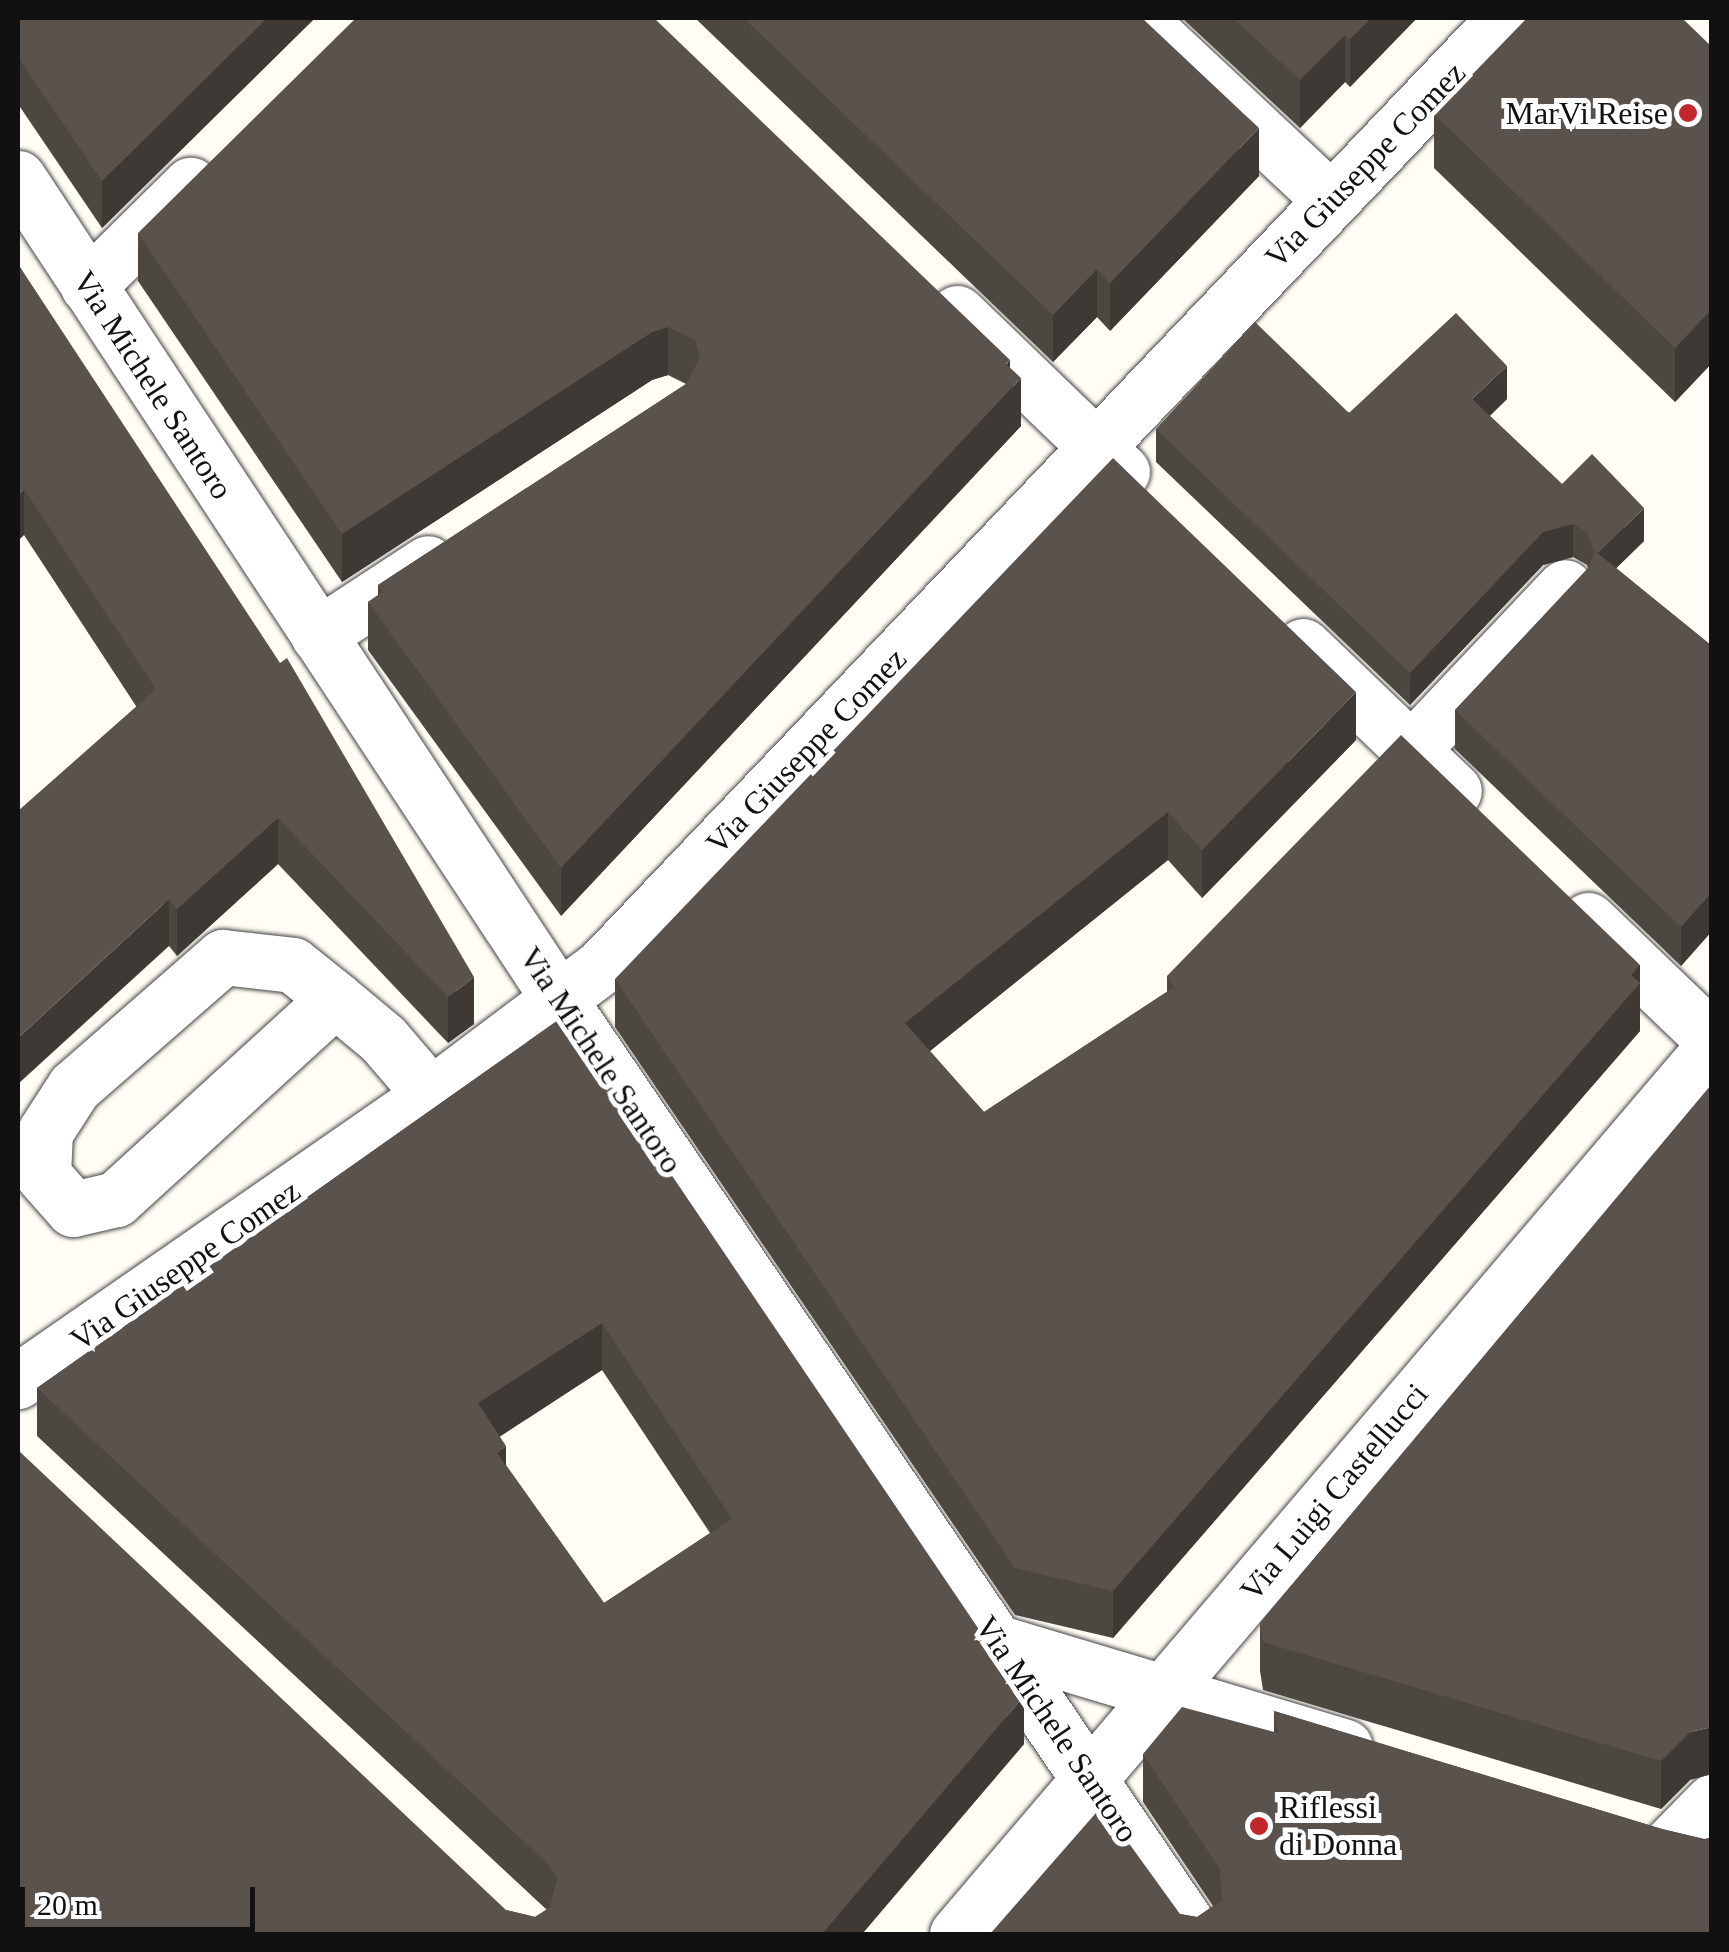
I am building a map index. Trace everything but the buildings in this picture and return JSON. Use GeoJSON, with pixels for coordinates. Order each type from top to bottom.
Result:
{"type":"FeatureCollection","features":[{"type":"Feature","properties":{"kind":"street"},"geometry":{"type":"LineString","coordinates":[[1137,18],[1331,200]]}},
{"type":"Feature","properties":{"kind":"street","name":"Via Giuseppe Comez"},"geometry":{"type":"LineString","coordinates":[[18,1381],[431,1095],[560,1001],[601,966],[1505,18]]}},
{"type":"Feature","properties":{"kind":"street"},"geometry":{"type":"LineString","coordinates":[[88,286],[224,152]]}},
{"type":"Feature","properties":{"kind":"street","name":"Via Michele Santoro"},"geometry":{"type":"LineString","coordinates":[[18,178],[560,1001],[1092,1778],[1194,1934]]}},
{"type":"Feature","properties":{"kind":"street"},"geometry":{"type":"LineString","coordinates":[[924,280],[1165,513]]}},
{"type":"Feature","properties":{"kind":"street"},"geometry":{"type":"LineString","coordinates":[[318,635],[468,537]]}},
{"type":"Feature","properties":{"kind":"street"},"geometry":{"type":"LineString","coordinates":[[1360,780],[1405,744],[1565,587]]}},
{"type":"Feature","properties":{"kind":"street"},"geometry":{"type":"LineString","coordinates":[[1262,606],[1497,833]]}},
{"type":"Feature","properties":{"kind":"street"},"geometry":{"type":"LineString","coordinates":[[1554,888],[1712,1040]]}},
{"type":"Feature","properties":{"kind":"street"},"geometry":{"type":"LineString","coordinates":[[336,999],[116,1200],[73,1210],[42,1175],[45,1132],[74,1087],[223,957],[293,965],[336,999],[383,1039],[431,1095]]}},
{"type":"Feature","properties":{"kind":"street","name":"Via Luigi Castellucci"},"geometry":{"type":"LineString","coordinates":[[957,1934],[1712,1048]]}},
{"type":"Feature","properties":{"kind":"street"},"geometry":{"type":"LineString","coordinates":[[999,1643],[1388,1760]]}},
{"type":"Feature","properties":{"kind":"street"},"geometry":{"type":"LineString","coordinates":[[1613,1829],[1690,1852],[1712,1802]]}},
{"type":"Feature","properties":{"kind":"place","name":"MarVi Reise"},"geometry":{"type":"Point","coordinates":[1688,113]}},
{"type":"Feature","properties":{"kind":"place","name":"Riflessi di Donna"},"geometry":{"type":"Point","coordinates":[1259,1826]}}]}
